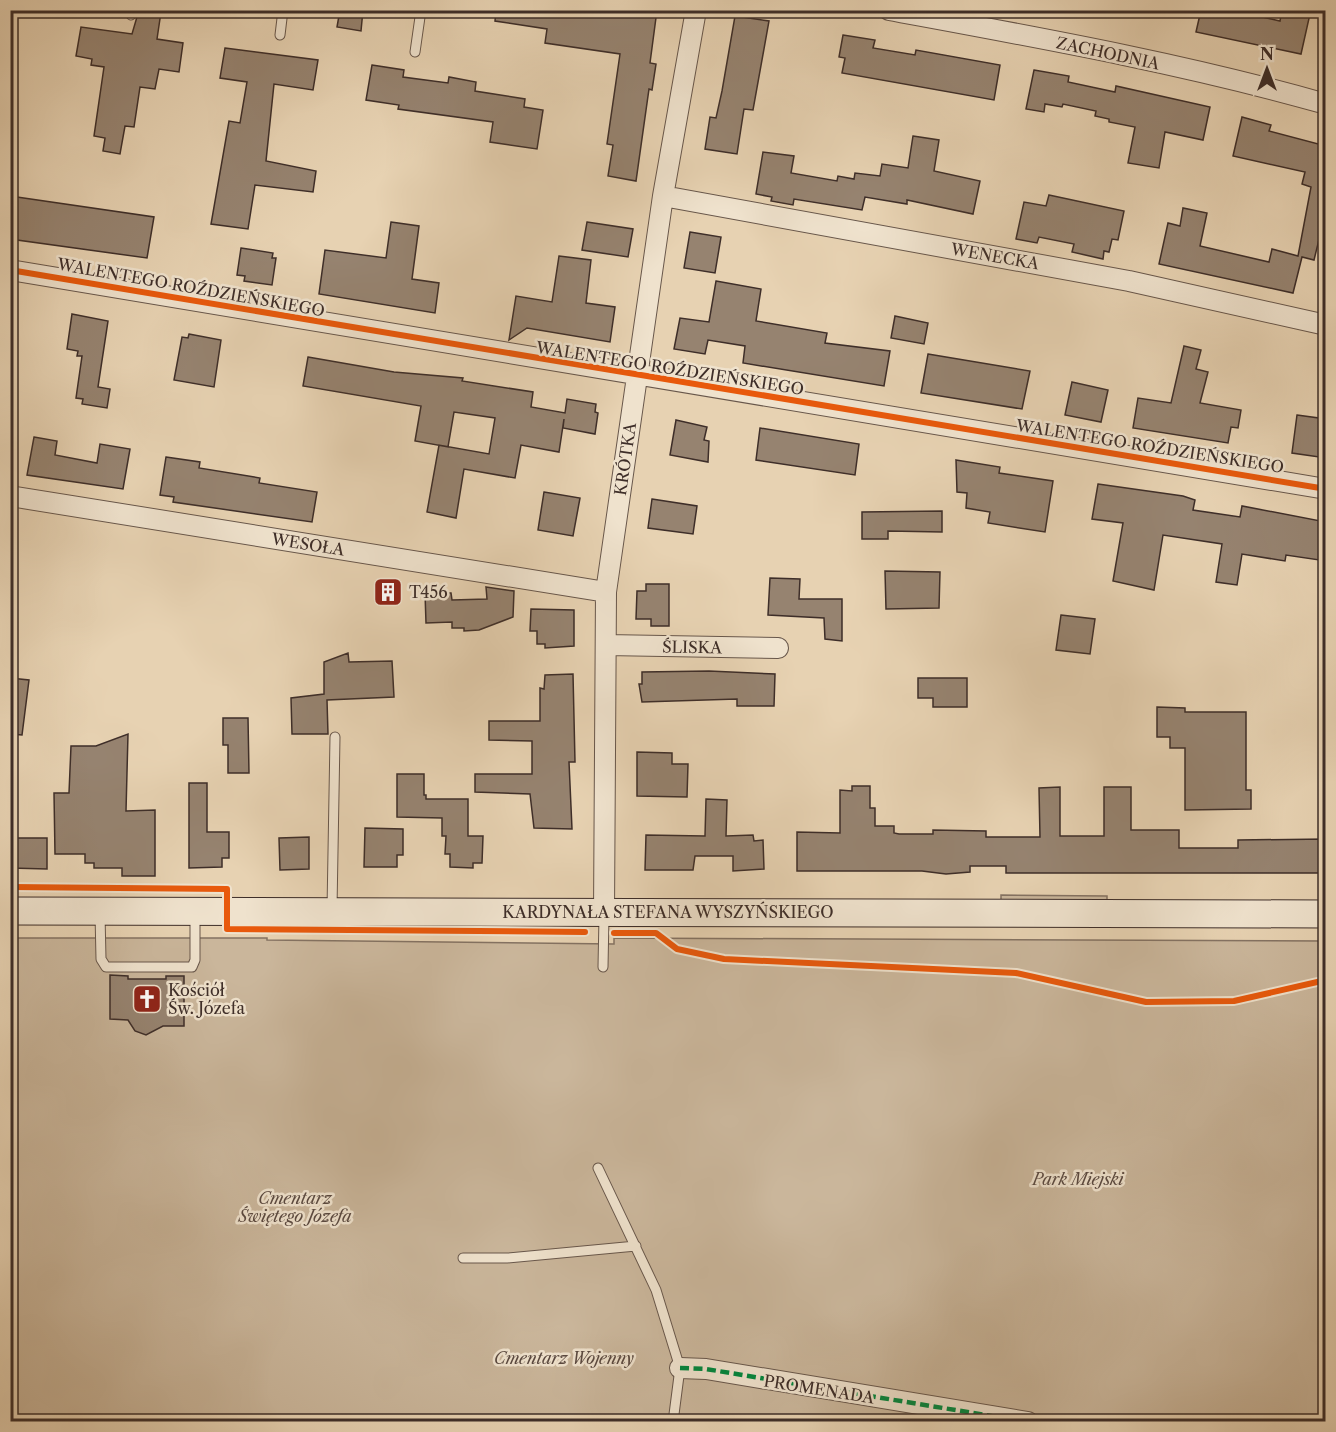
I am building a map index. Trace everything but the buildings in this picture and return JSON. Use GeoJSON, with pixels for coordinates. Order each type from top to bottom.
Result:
{"type":"FeatureCollection","features":[{"type":"Feature","properties":{"kind":"street","name":"KRÓTKA"},"geometry":{"type":"LineString","coordinates":[[604,913],[606,591],[663,196],[696,10]]}},
{"type":"Feature","properties":{"kind":"street","name":"ZACHODNIA"},"geometry":{"type":"LineString","coordinates":[[889,10],[1062,42],[1279,91],[1326,104]]}},
{"type":"Feature","properties":{"kind":"street","name":"WENECKA"},"geometry":{"type":"LineString","coordinates":[[663,196],[1128,280],[1326,325]]}},
{"type":"Feature","properties":{"kind":"street","name":"WALENTEGO ROŹDZIEŃSKIEGO"},"geometry":{"type":"LineString","coordinates":[[10,270],[1326,489]]}},
{"type":"Feature","properties":{"kind":"street","name":"WESOŁA"},"geometry":{"type":"LineString","coordinates":[[10,496],[606,591]]}},
{"type":"Feature","properties":{"kind":"street","name":"ŚLISKA"},"geometry":{"type":"LineString","coordinates":[[606,645],[778,648]]}},
{"type":"Feature","properties":{"kind":"street","name":"KARDYNAŁA STEFANA WYSZYŃSKIEGO"},"geometry":{"type":"LineString","coordinates":[[10,911],[1326,914]]}},
{"type":"Feature","properties":{"kind":"street","name":"PROMENADA"},"geometry":{"type":"LineString","coordinates":[[680,1368],[706,1370],[1028,1422]]}},
{"type":"Feature","properties":{"kind":"lane"},"geometry":{"type":"LineString","coordinates":[[280,35],[283,10]]}},
{"type":"Feature","properties":{"kind":"lane"},"geometry":{"type":"LineString","coordinates":[[415,52],[421,10]]}},
{"type":"Feature","properties":{"kind":"lane"},"geometry":{"type":"LineString","coordinates":[[332,911],[335,737]]}},
{"type":"Feature","properties":{"kind":"lane"},"geometry":{"type":"LineString","coordinates":[[100,911],[101,959],[106,967],[192,967],[195,960],[195,911]]}},
{"type":"Feature","properties":{"kind":"lane"},"geometry":{"type":"LineString","coordinates":[[603,967],[604,913]]}},
{"type":"Feature","properties":{"kind":"lane"},"geometry":{"type":"LineString","coordinates":[[598,1167],[656,1290],[680,1368],[673,1422]]}},
{"type":"Feature","properties":{"kind":"lane"},"geometry":{"type":"LineString","coordinates":[[463,1258],[502,1259],[636,1245]]}},
{"type":"Feature","properties":{"kind":"green space"},"geometry":{"type":"Polygon","coordinates":[[[1001,895],[1107,896],[1107,901],[1001,900],[1001,895]]]}},
{"type":"Feature","properties":{"kind":"green space"},"geometry":{"type":"Polygon","coordinates":[[[11,938],[267,938],[267,940],[614,944],[614,938],[1325,941],[1325,1421],[11,1422],[11,938]]]}},
{"type":"Feature","properties":{"kind":"marked path"},"geometry":{"type":"LineString","coordinates":[[680,1368],[706,1369],[1028,1422]]}},
{"type":"Feature","properties":{"kind":"cycle path"},"geometry":{"type":"LineString","coordinates":[[10,270],[1326,489]]}},
{"type":"Feature","properties":{"kind":"cycle path"},"geometry":{"type":"LineString","coordinates":[[10,887],[227,889],[227,929],[585,932]]}},
{"type":"Feature","properties":{"kind":"cycle path"},"geometry":{"type":"LineString","coordinates":[[614,933],[656,933],[677,949],[724,959],[1016,973],[1146,1002],[1234,1001],[1326,980]]}},
{"type":"Feature","properties":{"kind":"place","name":"T456"},"geometry":{"type":"Point","coordinates":[388,592]}},
{"type":"Feature","properties":{"kind":"place","name":"Kościół Św. Józefa"},"geometry":{"type":"Point","coordinates":[147,999]}},
{"type":"Feature","properties":{"kind":"park label","name":"Park Miejski"},"geometry":{"type":"Point","coordinates":[1078,1179]}},
{"type":"Feature","properties":{"kind":"park label","name":"Cmentarz Świętego Józefa"},"geometry":{"type":"Point","coordinates":[295,1207]}},
{"type":"Feature","properties":{"kind":"park label","name":"Cmentarz Wojenny"},"geometry":{"type":"Point","coordinates":[564,1358]}}]}
